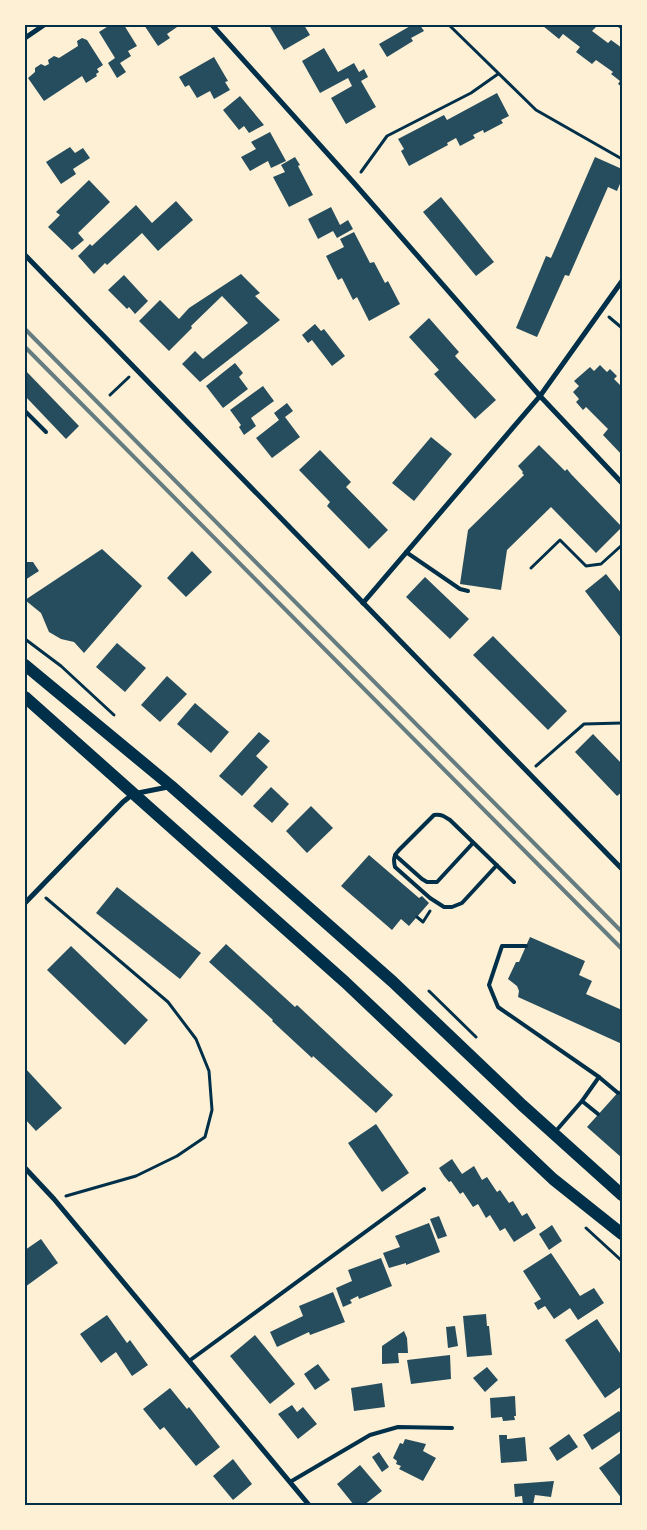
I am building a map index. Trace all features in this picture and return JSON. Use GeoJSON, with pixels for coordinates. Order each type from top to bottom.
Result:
{"type":"FeatureCollection","features":[{"type":"Feature","properties":{"kind":"main road"},"geometry":{"type":"LineString","coordinates":[[25,665],[171,786],[394,982],[553,1134],[622,1195]]}},
{"type":"Feature","properties":{"kind":"main road"},"geometry":{"type":"LineString","coordinates":[[25,697],[345,982],[553,1179],[620,1230]]}},
{"type":"Feature","properties":{"kind":"street"},"geometry":{"type":"LineString","coordinates":[[25,38],[44,25]]}},
{"type":"Feature","properties":{"kind":"street"},"geometry":{"type":"LineString","coordinates":[[212,25],[354,183],[540,396],[622,483]]}},
{"type":"Feature","properties":{"kind":"street"},"geometry":{"type":"LineString","coordinates":[[25,255],[622,869]]}},
{"type":"Feature","properties":{"kind":"street"},"geometry":{"type":"LineString","coordinates":[[363,603],[540,396],[622,281]]}},
{"type":"Feature","properties":{"kind":"street"},"geometry":{"type":"LineString","coordinates":[[25,904],[122,802],[133,794],[171,786]]}},
{"type":"Feature","properties":{"kind":"street"},"geometry":{"type":"LineString","coordinates":[[25,1168],[54,1199],[309,1505]]}},
{"type":"Feature","properties":{"kind":"lane"},"geometry":{"type":"LineString","coordinates":[[25,411],[46,432]]}},
{"type":"Feature","properties":{"kind":"lane"},"geometry":{"type":"LineString","coordinates":[[406,552],[460,589],[468,591]]}},
{"type":"Feature","properties":{"kind":"lane"},"geometry":{"type":"LineString","coordinates":[[497,865],[462,903],[452,907],[444,907],[430,898],[395,867],[394,860],[395,854],[434,815],[439,814],[444,815],[450,820],[473,843],[497,865],[514,882]]}},
{"type":"Feature","properties":{"kind":"lane"},"geometry":{"type":"LineString","coordinates":[[395,854],[426,882],[437,882],[473,843]]}},
{"type":"Feature","properties":{"kind":"lane"},"geometry":{"type":"LineString","coordinates":[[526,946],[502,946],[489,985],[498,1007],[618,1093]]}},
{"type":"Feature","properties":{"kind":"lane"},"geometry":{"type":"LineString","coordinates":[[553,1134],[599,1078]]}},
{"type":"Feature","properties":{"kind":"lane"},"geometry":{"type":"LineString","coordinates":[[582,1101],[598,1114]]}},
{"type":"Feature","properties":{"kind":"lane"},"geometry":{"type":"LineString","coordinates":[[189,1361],[424,1189]]}},
{"type":"Feature","properties":{"kind":"lane"},"geometry":{"type":"LineString","coordinates":[[290,1482],[370,1435],[398,1426],[452,1428]]}},
{"type":"Feature","properties":{"kind":"path"},"geometry":{"type":"LineString","coordinates":[[449,25],[536,110],[622,159]]}},
{"type":"Feature","properties":{"kind":"path"},"geometry":{"type":"LineString","coordinates":[[618,25],[622,28]]}},
{"type":"Feature","properties":{"kind":"path"},"geometry":{"type":"LineString","coordinates":[[354,183],[387,136],[471,93],[498,74]]}},
{"type":"Feature","properties":{"kind":"path"},"geometry":{"type":"LineString","coordinates":[[110,395],[136,369]]}},
{"type":"Feature","properties":{"kind":"path"},"geometry":{"type":"LineString","coordinates":[[530,568],[560,540],[586,566],[601,564],[622,545]]}},
{"type":"Feature","properties":{"kind":"path"},"geometry":{"type":"LineString","coordinates":[[528,773],[584,724],[622,723]]}},
{"type":"Feature","properties":{"kind":"path"},"geometry":{"type":"LineString","coordinates":[[38,891],[168,1002],[196,1039],[209,1071],[212,1110],[205,1137],[177,1156],[136,1176],[54,1199]]}},
{"type":"Feature","properties":{"kind":"building"},"geometry":{"type":"Polygon","coordinates":[[[110,25],[124,25],[137,46],[128,51],[131,56],[120,63],[126,72],[117,78],[108,63],[115,58],[99,32],[110,25]]]}},
{"type":"Feature","properties":{"kind":"building"},"geometry":{"type":"Polygon","coordinates":[[[144,25],[180,25],[167,34],[170,38],[158,46],[144,25]]]}},
{"type":"Feature","properties":{"kind":"building"},"geometry":{"type":"Polygon","coordinates":[[[269,25],[304,25],[310,35],[284,50],[269,25]]]}},
{"type":"Feature","properties":{"kind":"building"},"geometry":{"type":"Polygon","coordinates":[[[412,25],[420,25],[424,31],[411,38],[413,41],[387,57],[379,44],[412,25]]]}},
{"type":"Feature","properties":{"kind":"building"},"geometry":{"type":"Polygon","coordinates":[[[544,25],[593,25],[596,27],[592,31],[608,43],[611,40],[622,48],[622,87],[618,84],[620,81],[611,74],[613,72],[596,60],[592,64],[576,52],[580,47],[563,34],[559,39],[544,25]]]}},
{"type":"Feature","properties":{"kind":"building"},"geometry":{"type":"Polygon","coordinates":[[[82,38],[87,40],[103,65],[97,69],[99,72],[96,74],[97,76],[86,83],[82,76],[44,101],[28,78],[35,72],[35,68],[41,64],[45,66],[49,64],[48,60],[54,56],[59,58],[78,46],[77,41],[82,38]]]}},
{"type":"Feature","properties":{"kind":"building"},"geometry":{"type":"Polygon","coordinates":[[[324,48],[338,72],[354,63],[359,72],[364,69],[368,77],[361,81],[376,107],[346,124],[331,98],[352,86],[348,78],[320,93],[302,61],[324,48]]]}},
{"type":"Feature","properties":{"kind":"building"},"geometry":{"type":"Polygon","coordinates":[[[214,57],[228,81],[225,82],[230,90],[214,99],[210,91],[197,98],[189,85],[185,87],[179,77],[214,57]]]}},
{"type":"Feature","properties":{"kind":"building"},"geometry":{"type":"Polygon","coordinates":[[[497,93],[509,116],[501,120],[503,123],[484,133],[483,130],[473,135],[475,138],[460,146],[456,138],[447,143],[448,145],[409,166],[401,151],[404,149],[398,139],[444,115],[447,120],[497,93]]]}},
{"type":"Feature","properties":{"kind":"building"},"geometry":{"type":"Polygon","coordinates":[[[240,96],[264,125],[249,133],[244,126],[239,130],[223,110],[240,96]]]}},
{"type":"Feature","properties":{"kind":"building"},"geometry":{"type":"Polygon","coordinates":[[[270,132],[286,161],[271,168],[268,161],[250,171],[241,157],[256,149],[251,142],[270,132]]]}},
{"type":"Feature","properties":{"kind":"building"},"geometry":{"type":"Polygon","coordinates":[[[70,147],[75,153],[83,148],[90,158],[73,169],[76,174],[61,184],[46,162],[70,147]]]}},
{"type":"Feature","properties":{"kind":"building"},"geometry":{"type":"Polygon","coordinates":[[[295,157],[313,195],[289,207],[273,177],[285,172],[281,165],[295,157]]]}},
{"type":"Feature","properties":{"kind":"building"},"geometry":{"type":"Polygon","coordinates":[[[595,157],[622,169],[622,179],[617,191],[608,187],[569,276],[565,275],[537,337],[516,328],[546,256],[551,258],[595,157]]]}},
{"type":"Feature","properties":{"kind":"building"},"geometry":{"type":"Polygon","coordinates":[[[89,180],[110,202],[78,233],[84,240],[72,250],[48,227],[60,215],[56,212],[89,180]]]}},
{"type":"Feature","properties":{"kind":"building"},"geometry":{"type":"Polygon","coordinates":[[[441,197],[494,262],[476,276],[423,212],[441,197]]]}},
{"type":"Feature","properties":{"kind":"building"},"geometry":{"type":"Polygon","coordinates":[[[176,201],[193,220],[158,251],[142,233],[107,265],[105,263],[94,274],[78,256],[90,244],[92,246],[136,205],[152,223],[176,201]]]}},
{"type":"Feature","properties":{"kind":"building"},"geometry":{"type":"Polygon","coordinates":[[[331,207],[340,225],[348,220],[353,229],[337,238],[333,231],[318,239],[308,219],[331,207]]]}},
{"type":"Feature","properties":{"kind":"building"},"geometry":{"type":"Polygon","coordinates":[[[354,232],[370,263],[374,262],[385,283],[388,281],[400,304],[369,321],[357,297],[353,300],[342,278],[338,280],[326,256],[344,247],[340,239],[354,232]]]}},
{"type":"Feature","properties":{"kind":"building"},"geometry":{"type":"Polygon","coordinates":[[[241,274],[260,293],[255,296],[280,320],[200,382],[182,364],[195,351],[203,359],[248,323],[222,296],[191,326],[192,328],[169,351],[139,321],[160,300],[179,319],[189,308],[241,274]]]}},
{"type":"Feature","properties":{"kind":"building"},"geometry":{"type":"Polygon","coordinates":[[[124,275],[148,301],[135,314],[129,307],[127,309],[108,290],[124,275]]]}},
{"type":"Feature","properties":{"kind":"building"},"geometry":{"type":"Polygon","coordinates":[[[429,318],[459,352],[455,356],[496,400],[475,419],[434,374],[439,370],[409,337],[429,318]]]}},
{"type":"Feature","properties":{"kind":"building"},"geometry":{"type":"Polygon","coordinates":[[[315,324],[321,331],[324,329],[345,356],[332,366],[312,340],[308,343],[302,335],[315,324]]]}},
{"type":"Feature","properties":{"kind":"building"},"geometry":{"type":"Polygon","coordinates":[[[235,363],[243,373],[239,377],[248,389],[223,408],[206,386],[235,363]]]}},
{"type":"Feature","properties":{"kind":"building"},"geometry":{"type":"Polygon","coordinates":[[[600,365],[607,372],[610,369],[617,376],[614,379],[622,387],[622,455],[603,435],[608,429],[586,407],[583,410],[576,402],[579,399],[573,392],[579,386],[574,381],[590,367],[594,371],[600,365]]]}},
{"type":"Feature","properties":{"kind":"building"},"geometry":{"type":"Polygon","coordinates":[[[25,370],[79,426],[66,439],[25,396],[25,370]]]}},
{"type":"Feature","properties":{"kind":"building"},"geometry":{"type":"Polygon","coordinates":[[[263,386],[274,401],[251,418],[256,426],[244,435],[239,427],[241,425],[230,410],[263,386]]]}},
{"type":"Feature","properties":{"kind":"building"},"geometry":{"type":"Polygon","coordinates":[[[287,403],[293,411],[285,417],[300,437],[272,458],[256,438],[279,420],[274,413],[287,403]]]}},
{"type":"Feature","properties":{"kind":"building"},"geometry":{"type":"Polygon","coordinates":[[[431,437],[452,454],[414,501],[392,483],[431,437]]]}},
{"type":"Feature","properties":{"kind":"building"},"geometry":{"type":"Polygon","coordinates":[[[539,445],[565,471],[567,469],[622,527],[596,553],[551,507],[507,550],[501,590],[460,584],[468,530],[524,475],[518,466],[539,445]]]}},
{"type":"Feature","properties":{"kind":"building"},"geometry":{"type":"Polygon","coordinates":[[[320,450],[351,482],[346,487],[388,530],[369,549],[327,506],[330,502],[299,470],[320,450]]]}},
{"type":"Feature","properties":{"kind":"building"},"geometry":{"type":"Polygon","coordinates":[[[102,549],[142,586],[84,653],[74,642],[61,639],[49,632],[41,613],[25,600],[102,549]]]}},
{"type":"Feature","properties":{"kind":"building"},"geometry":{"type":"Polygon","coordinates":[[[192,551],[212,572],[186,597],[167,578],[192,551]]]}},
{"type":"Feature","properties":{"kind":"building"},"geometry":{"type":"Polygon","coordinates":[[[25,562],[33,562],[39,571],[25,580],[25,562]]]}},
{"type":"Feature","properties":{"kind":"building"},"geometry":{"type":"Polygon","coordinates":[[[606,574],[622,594],[622,639],[585,591],[606,574]]]}},
{"type":"Feature","properties":{"kind":"building"},"geometry":{"type":"Polygon","coordinates":[[[425,577],[469,619],[450,639],[406,597],[425,577]]]}},
{"type":"Feature","properties":{"kind":"building"},"geometry":{"type":"Polygon","coordinates":[[[493,636],[567,711],[548,730],[473,655],[493,636]]]}},
{"type":"Feature","properties":{"kind":"building"},"geometry":{"type":"Polygon","coordinates":[[[117,643],[146,668],[125,692],[96,667],[117,643]]]}},
{"type":"Feature","properties":{"kind":"building"},"geometry":{"type":"Polygon","coordinates":[[[167,676],[187,694],[160,722],[141,705],[167,676]]]}},
{"type":"Feature","properties":{"kind":"building"},"geometry":{"type":"Polygon","coordinates":[[[195,703],[229,732],[211,753],[177,724],[195,703]]]}},
{"type":"Feature","properties":{"kind":"building"},"geometry":{"type":"Polygon","coordinates":[[[259,732],[270,741],[256,756],[268,767],[242,796],[219,776],[259,732]]]}},
{"type":"Feature","properties":{"kind":"building"},"geometry":{"type":"Polygon","coordinates":[[[593,734],[622,764],[622,792],[617,796],[575,752],[593,734]]]}},
{"type":"Feature","properties":{"kind":"building"},"geometry":{"type":"Polygon","coordinates":[[[271,787],[289,804],[272,823],[253,806],[271,787]]]}},
{"type":"Feature","properties":{"kind":"building"},"geometry":{"type":"Polygon","coordinates":[[[311,806],[333,828],[307,853],[286,831],[311,806]]]}},
{"type":"Feature","properties":{"kind":"building"},"geometry":{"type":"Polygon","coordinates":[[[369,855],[419,898],[422,896],[429,903],[409,926],[401,919],[392,930],[341,886],[369,855]]]}},
{"type":"Feature","properties":{"kind":"building"},"geometry":{"type":"Polygon","coordinates":[[[117,887],[201,953],[180,979],[96,913],[117,887]]]}},
{"type":"Feature","properties":{"kind":"building"},"geometry":{"type":"Polygon","coordinates":[[[530,937],[585,961],[579,975],[592,981],[586,994],[622,1010],[622,1044],[518,997],[519,991],[517,986],[508,979],[516,962],[519,962],[530,937]]]}},
{"type":"Feature","properties":{"kind":"building"},"geometry":{"type":"Polygon","coordinates":[[[226,944],[295,1007],[297,1005],[393,1095],[376,1113],[313,1056],[312,1058],[209,962],[226,944]]]}},
{"type":"Feature","properties":{"kind":"building"},"geometry":{"type":"Polygon","coordinates":[[[71,946],[148,1020],[125,1045],[47,970],[71,946]]]}},
{"type":"Feature","properties":{"kind":"building"},"geometry":{"type":"Polygon","coordinates":[[[25,1068],[62,1108],[36,1131],[25,1119],[25,1068]]]}},
{"type":"Feature","properties":{"kind":"building"},"geometry":{"type":"Polygon","coordinates":[[[622,1088],[622,1158],[587,1127],[622,1088]]]}},
{"type":"Feature","properties":{"kind":"building"},"geometry":{"type":"Polygon","coordinates":[[[376,1124],[409,1173],[382,1192],[348,1143],[376,1124]]]}},
{"type":"Feature","properties":{"kind":"building"},"geometry":{"type":"Polygon","coordinates":[[[452,1159],[462,1174],[474,1166],[482,1180],[487,1177],[497,1192],[500,1190],[509,1203],[513,1201],[522,1216],[527,1213],[536,1228],[514,1242],[505,1228],[500,1231],[490,1215],[486,1218],[478,1204],[473,1207],[463,1192],[460,1194],[451,1181],[449,1182],[444,1176],[439,1168],[452,1159]]]}},
{"type":"Feature","properties":{"kind":"building"},"geometry":{"type":"Polygon","coordinates":[[[439,1216],[447,1236],[438,1239],[430,1219],[439,1216]]]}},
{"type":"Feature","properties":{"kind":"building"},"geometry":{"type":"Polygon","coordinates":[[[429,1223],[440,1252],[406,1265],[406,1263],[389,1268],[383,1253],[400,1247],[395,1236],[429,1223]]]}},
{"type":"Feature","properties":{"kind":"building"},"geometry":{"type":"Polygon","coordinates":[[[552,1225],[562,1241],[549,1250],[539,1234],[552,1225]]]}},
{"type":"Feature","properties":{"kind":"building"},"geometry":{"type":"Polygon","coordinates":[[[41,1239],[58,1263],[25,1287],[25,1250],[41,1239]]]}},
{"type":"Feature","properties":{"kind":"building"},"geometry":{"type":"Polygon","coordinates":[[[551,1253],[580,1296],[594,1288],[604,1303],[578,1320],[570,1308],[554,1319],[545,1306],[538,1310],[534,1303],[541,1299],[523,1271],[551,1253]]]}},
{"type":"Feature","properties":{"kind":"building"},"geometry":{"type":"Polygon","coordinates":[[[381,1258],[392,1286],[359,1299],[358,1296],[350,1300],[352,1303],[343,1307],[336,1288],[352,1281],[348,1270],[381,1258]]]}},
{"type":"Feature","properties":{"kind":"building"},"geometry":{"type":"Polygon","coordinates":[[[333,1292],[345,1322],[310,1335],[309,1332],[277,1347],[270,1332],[303,1316],[299,1306],[333,1292]]]}},
{"type":"Feature","properties":{"kind":"building"},"geometry":{"type":"Polygon","coordinates":[[[486,1314],[492,1355],[467,1357],[463,1316],[486,1314]]]}},
{"type":"Feature","properties":{"kind":"building"},"geometry":{"type":"Polygon","coordinates":[[[107,1315],[127,1343],[130,1340],[148,1365],[132,1376],[116,1352],[101,1363],[80,1334],[107,1315]]]}},
{"type":"Feature","properties":{"kind":"building"},"geometry":{"type":"Polygon","coordinates":[[[597,1319],[622,1356],[622,1386],[605,1398],[565,1340],[597,1319]]]}},
{"type":"Feature","properties":{"kind":"building"},"geometry":{"type":"Polygon","coordinates":[[[455,1326],[458,1346],[448,1348],[446,1327],[455,1326]]]}},
{"type":"Feature","properties":{"kind":"building"},"geometry":{"type":"Polygon","coordinates":[[[404,1331],[407,1338],[408,1353],[398,1353],[399,1363],[382,1364],[382,1346],[404,1331]]]}},
{"type":"Feature","properties":{"kind":"building"},"geometry":{"type":"Polygon","coordinates":[[[255,1335],[295,1384],[270,1404],[230,1356],[255,1335]]]}},
{"type":"Feature","properties":{"kind":"building"},"geometry":{"type":"Polygon","coordinates":[[[450,1355],[451,1379],[411,1384],[407,1360],[450,1355]]]}},
{"type":"Feature","properties":{"kind":"building"},"geometry":{"type":"Polygon","coordinates":[[[318,1364],[330,1380],[315,1390],[304,1374],[318,1364]]]}},
{"type":"Feature","properties":{"kind":"building"},"geometry":{"type":"Polygon","coordinates":[[[487,1367],[498,1380],[485,1392],[473,1378],[487,1367]]]}},
{"type":"Feature","properties":{"kind":"building"},"geometry":{"type":"Polygon","coordinates":[[[382,1383],[385,1407],[354,1411],[351,1388],[382,1383]]]}},
{"type":"Feature","properties":{"kind":"building"},"geometry":{"type":"Polygon","coordinates":[[[170,1388],[187,1409],[189,1407],[220,1447],[196,1466],[164,1427],[160,1430],[143,1409],[170,1388]]]}},
{"type":"Feature","properties":{"kind":"building"},"geometry":{"type":"Polygon","coordinates":[[[515,1396],[515,1420],[503,1421],[502,1417],[491,1418],[490,1398],[515,1396]]]}},
{"type":"Feature","properties":{"kind":"building"},"geometry":{"type":"Polygon","coordinates":[[[292,1405],[297,1412],[303,1407],[317,1424],[298,1439],[278,1414],[292,1405]]]}},
{"type":"Feature","properties":{"kind":"building"},"geometry":{"type":"Polygon","coordinates":[[[619,1411],[622,1415],[622,1430],[592,1450],[583,1435],[619,1411]]]}},
{"type":"Feature","properties":{"kind":"building"},"geometry":{"type":"Polygon","coordinates":[[[569,1434],[578,1447],[557,1461],[549,1448],[569,1434]]]}},
{"type":"Feature","properties":{"kind":"building"},"geometry":{"type":"Polygon","coordinates":[[[499,1435],[507,1435],[507,1439],[525,1437],[527,1461],[501,1463],[499,1435]]]}},
{"type":"Feature","properties":{"kind":"building"},"geometry":{"type":"Polygon","coordinates":[[[405,1439],[426,1444],[423,1451],[436,1458],[423,1481],[399,1469],[401,1466],[396,1464],[397,1461],[393,1458],[400,1443],[403,1444],[405,1439]]]}},
{"type":"Feature","properties":{"kind":"building"},"geometry":{"type":"Polygon","coordinates":[[[379,1452],[389,1467],[382,1472],[372,1457],[379,1452]]]}},
{"type":"Feature","properties":{"kind":"building"},"geometry":{"type":"Polygon","coordinates":[[[620,1453],[622,1456],[622,1499],[599,1468],[620,1453]]]}},
{"type":"Feature","properties":{"kind":"building"},"geometry":{"type":"Polygon","coordinates":[[[233,1459],[252,1484],[233,1500],[213,1476],[233,1459]]]}},
{"type":"Feature","properties":{"kind":"building"},"geometry":{"type":"Polygon","coordinates":[[[360,1465],[382,1491],[364,1505],[354,1505],[337,1484],[360,1465]]]}},
{"type":"Feature","properties":{"kind":"building"},"geometry":{"type":"Polygon","coordinates":[[[554,1481],[551,1497],[535,1495],[533,1505],[523,1505],[522,1496],[515,1497],[514,1484],[554,1481]]]}},
{"type":"Feature","properties":{"kind":"railway"},"geometry":{"type":"LineString","coordinates":[[25,329],[622,932]]}},
{"type":"Feature","properties":{"kind":"railway"},"geometry":{"type":"LineString","coordinates":[[25,347],[622,949]]}}]}
